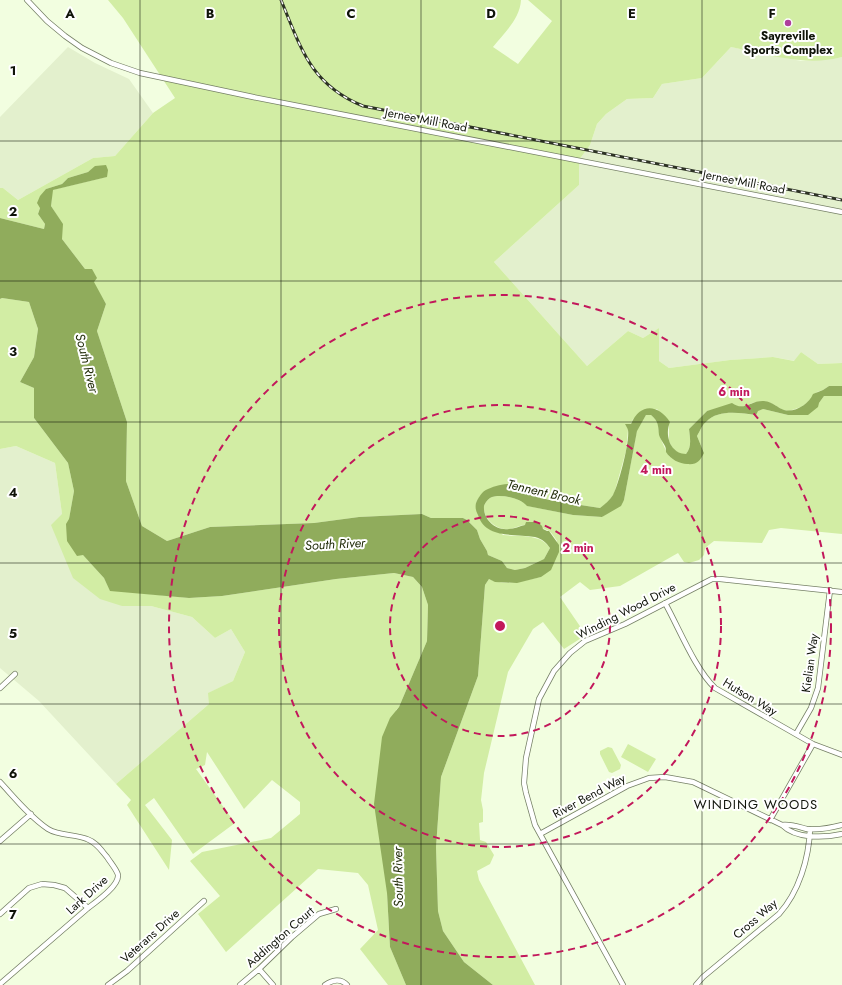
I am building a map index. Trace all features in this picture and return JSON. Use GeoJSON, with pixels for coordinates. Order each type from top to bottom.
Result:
{"type":"FeatureCollection","features":[{"type":"Feature","properties":{"kind":"street","name":"Jernee Mill Road"},"geometry":{"type":"LineString","coordinates":[[27,0],[47,21],[82,48],[111,63],[140,73],[253,97],[842,212]]}},
{"type":"Feature","properties":{"kind":"street","name":"Winding Wood Drive"},"geometry":{"type":"LineString","coordinates":[[624,985],[535,825],[529,807],[524,783],[527,752],[539,699],[547,682],[561,662],[578,646],[592,638],[625,624],[712,579],[727,579],[842,592]]}},
{"type":"Feature","properties":{"kind":"street","name":"Kielian Way"},"geometry":{"type":"LineString","coordinates":[[796,734],[811,708],[818,688],[830,590]]}},
{"type":"Feature","properties":{"kind":"street","name":"Hutson Way"},"geometry":{"type":"LineString","coordinates":[[666,602],[698,666],[710,683],[721,692],[813,744],[842,755]]}},
{"type":"Feature","properties":{"kind":"street"},"geometry":{"type":"LineString","coordinates":[[1,686],[15,674]]}},
{"type":"Feature","properties":{"kind":"street"},"geometry":{"type":"LineString","coordinates":[[770,820],[813,744]]}},
{"type":"Feature","properties":{"kind":"street","name":"River Bend Way"},"geometry":{"type":"LineString","coordinates":[[540,834],[627,786],[649,778],[665,777],[694,782],[770,820],[782,824],[810,829],[832,828],[842,825]]}},
{"type":"Feature","properties":{"kind":"street","name":"Lark Drive"},"geometry":{"type":"LineString","coordinates":[[0,782],[30,814],[50,830],[86,838],[95,843],[118,873],[116,883],[100,899],[0,984]]}},
{"type":"Feature","properties":{"kind":"street"},"geometry":{"type":"LineString","coordinates":[[0,841],[30,814]]}},
{"type":"Feature","properties":{"kind":"street","name":"River Bend Way"},"geometry":{"type":"LineString","coordinates":[[782,824],[786,829],[810,836],[824,837],[842,834]]}},
{"type":"Feature","properties":{"kind":"street","name":"Cross Way"},"geometry":{"type":"LineString","coordinates":[[696,985],[703,976],[779,914],[785,907],[803,871],[808,853],[810,829]]}},
{"type":"Feature","properties":{"kind":"street"},"geometry":{"type":"LineString","coordinates":[[0,914],[29,888],[42,884],[65,888],[88,908]]}},
{"type":"Feature","properties":{"kind":"street","name":"Veterans Drive"},"geometry":{"type":"LineString","coordinates":[[108,985],[127,971],[204,901]]}},
{"type":"Feature","properties":{"kind":"street","name":"Addington Court"},"geometry":{"type":"LineString","coordinates":[[240,985],[318,914],[336,909]]}},
{"type":"Feature","properties":{"kind":"street"},"geometry":{"type":"LineString","coordinates":[[258,969],[273,985]]}},
{"type":"Feature","properties":{"kind":"street"},"geometry":{"type":"LineString","coordinates":[[325,985],[332,980],[338,980],[347,985]]}},
{"type":"Feature","properties":{"kind":"shaded area"},"geometry":{"type":"Polygon","coordinates":[[[108,0],[521,0],[515,20],[493,47],[518,64],[552,21],[528,0],[842,0],[842,57],[814,61],[800,60],[772,56],[731,47],[702,78],[662,84],[653,98],[627,99],[606,114],[597,124],[590,145],[579,160],[579,185],[494,262],[587,366],[628,331],[643,338],[659,328],[659,361],[669,368],[730,360],[773,357],[794,361],[801,352],[818,364],[842,363],[842,386],[829,386],[817,392],[811,400],[801,407],[789,411],[783,410],[771,403],[763,401],[746,406],[707,411],[689,429],[690,445],[686,454],[680,454],[673,449],[669,441],[669,426],[657,409],[633,419],[628,430],[626,451],[614,494],[607,503],[600,508],[574,504],[563,500],[561,502],[546,499],[536,496],[523,489],[480,496],[476,503],[476,509],[503,535],[535,538],[546,543],[550,548],[544,559],[525,568],[515,570],[507,568],[502,561],[488,555],[477,530],[467,520],[463,518],[431,518],[422,514],[359,517],[314,523],[210,527],[167,541],[142,526],[126,481],[127,422],[97,331],[106,304],[85,269],[62,239],[62,224],[51,206],[52,190],[106,177],[95,167],[88,172],[68,178],[62,184],[46,189],[38,214],[45,224],[44,229],[0,218],[0,188],[3,188],[18,200],[93,158],[115,156],[153,113],[175,98],[123,18],[108,0]]]}},
{"type":"Feature","properties":{"kind":"shaded area"},"geometry":{"type":"Polygon","coordinates":[[[68,47],[95,63],[129,79],[153,113],[115,156],[93,158],[18,200],[3,188],[0,188],[0,117],[68,47]]]}},
{"type":"Feature","properties":{"kind":"shaded area"},"geometry":{"type":"Polygon","coordinates":[[[731,47],[801,61],[842,57],[842,363],[818,364],[801,352],[795,361],[773,357],[730,360],[669,368],[659,361],[659,328],[643,338],[628,331],[587,366],[494,262],[579,185],[579,160],[590,145],[597,124],[606,114],[627,99],[653,98],[662,84],[702,78],[731,47]]]}},
{"type":"Feature","properties":{"kind":"shaded area"},"geometry":{"type":"Polygon","coordinates":[[[2,298],[29,302],[38,329],[34,357],[20,382],[34,388],[34,418],[68,463],[74,491],[69,519],[83,555],[104,578],[110,590],[189,598],[222,596],[336,579],[394,573],[413,577],[422,587],[428,605],[427,641],[399,707],[396,710],[387,893],[390,947],[406,985],[388,985],[360,949],[378,930],[368,885],[358,873],[318,869],[226,952],[198,914],[220,896],[190,861],[202,852],[271,838],[300,814],[300,802],[272,780],[244,809],[207,752],[205,765],[196,769],[235,823],[193,854],[154,798],[145,805],[172,840],[169,870],[127,805],[131,800],[116,784],[209,704],[208,693],[233,681],[245,652],[231,629],[215,638],[192,617],[151,606],[122,606],[100,599],[73,578],[51,525],[62,514],[55,463],[16,446],[0,449],[0,299],[2,298]]]}},
{"type":"Feature","properties":{"kind":"shaded area"},"geometry":{"type":"Polygon","coordinates":[[[824,396],[842,396],[842,534],[781,528],[769,530],[762,543],[714,541],[705,548],[704,555],[699,560],[689,563],[684,562],[678,553],[620,586],[590,590],[580,582],[560,597],[586,635],[564,649],[543,622],[533,629],[508,672],[484,773],[481,800],[483,822],[479,823],[480,840],[486,842],[494,855],[490,864],[477,871],[479,880],[535,985],[493,985],[464,962],[443,931],[438,911],[436,847],[441,777],[478,676],[485,585],[489,579],[508,583],[541,577],[557,541],[549,531],[538,527],[521,525],[510,529],[500,528],[488,520],[484,511],[484,506],[490,498],[504,496],[525,503],[528,506],[573,515],[602,517],[624,500],[637,430],[646,415],[651,415],[656,421],[662,441],[670,457],[704,453],[697,436],[702,426],[717,415],[743,413],[755,415],[758,410],[763,409],[788,415],[819,403],[824,396]]]}},
{"type":"Feature","properties":{"kind":"shaded area"},"geometry":{"type":"Polygon","coordinates":[[[16,446],[55,463],[62,514],[122,606],[151,606],[192,617],[215,638],[231,629],[245,652],[233,681],[209,693],[209,704],[116,784],[39,701],[0,668],[0,449],[16,446]]]}},
{"type":"Feature","properties":{"kind":"shaded area"},"geometry":{"type":"Polygon","coordinates":[[[628,744],[656,759],[648,772],[621,757],[628,744]]]}},
{"type":"Feature","properties":{"kind":"shaded area"},"geometry":{"type":"Polygon","coordinates":[[[608,747],[612,748],[621,765],[620,769],[612,773],[609,772],[600,754],[600,751],[608,747]]]}},
{"type":"Feature","properties":{"kind":"water","name":"South River"},"geometry":{"type":"Polygon","coordinates":[[[106,165],[108,170],[107,177],[53,190],[51,206],[63,224],[62,239],[85,269],[92,269],[97,278],[94,282],[106,304],[97,331],[127,422],[126,481],[142,526],[167,541],[210,527],[314,523],[359,517],[422,514],[431,518],[463,518],[467,520],[477,530],[488,555],[502,561],[507,568],[515,570],[525,568],[544,559],[550,548],[544,541],[535,537],[502,534],[495,532],[482,523],[477,512],[476,503],[482,493],[486,490],[500,485],[521,483],[528,492],[544,499],[561,502],[563,500],[574,504],[600,508],[613,495],[621,472],[628,436],[628,430],[625,424],[631,424],[639,412],[644,409],[655,409],[665,416],[670,422],[668,427],[668,438],[670,443],[676,451],[686,454],[690,445],[689,429],[707,411],[732,403],[744,406],[759,401],[764,401],[788,411],[801,407],[811,398],[813,394],[829,386],[842,386],[842,396],[824,396],[818,407],[808,415],[788,415],[763,409],[758,411],[756,415],[730,413],[717,415],[711,418],[703,425],[697,436],[704,453],[700,460],[693,464],[681,463],[670,457],[666,452],[659,436],[657,422],[651,415],[646,415],[637,431],[624,500],[621,506],[602,517],[573,515],[527,506],[520,501],[504,496],[490,498],[484,506],[484,511],[488,520],[495,526],[504,529],[511,529],[525,525],[526,522],[538,522],[543,529],[549,531],[559,545],[559,552],[551,570],[541,577],[517,583],[495,582],[489,579],[485,585],[478,676],[441,777],[436,847],[438,911],[443,931],[464,962],[493,985],[406,985],[390,947],[387,893],[374,804],[382,737],[390,718],[399,707],[427,641],[428,605],[422,587],[413,577],[394,573],[336,579],[222,596],[189,598],[110,591],[104,578],[83,555],[77,556],[67,541],[66,524],[69,519],[74,491],[68,463],[34,418],[34,388],[20,382],[34,357],[38,329],[29,302],[2,298],[0,299],[0,218],[44,229],[45,224],[38,214],[40,208],[37,203],[40,196],[46,189],[62,184],[68,178],[88,172],[95,166],[106,165]]]}},
{"type":"Feature","properties":{"kind":"railway"},"geometry":{"type":"LineString","coordinates":[[281,0],[302,49],[319,75],[331,87],[345,97],[363,106],[842,200]]}},
{"type":"Feature","properties":{"kind":"place","name":"Sayreville Sports Complex"},"geometry":{"type":"Point","coordinates":[788,23]}},
{"type":"Feature","properties":{"kind":"district","name":"WINDING WOODS"},"geometry":{"type":"Point","coordinates":[756,804]}},
{"type":"Feature","properties":{"kind":"water label","name":"Tennent Brook"},"geometry":{"type":"Point","coordinates":[544,492]}}]}
